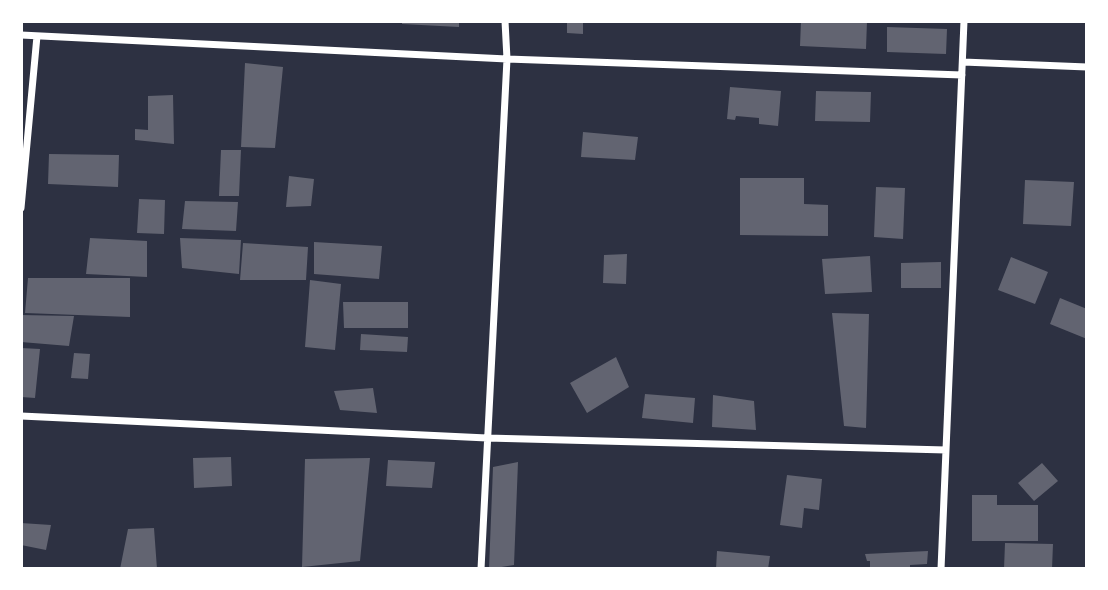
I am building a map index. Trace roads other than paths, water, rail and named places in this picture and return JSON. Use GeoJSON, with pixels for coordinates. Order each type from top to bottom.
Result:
{"type":"FeatureCollection","features":[{"type":"Feature","properties":{"kind":"street"},"geometry":{"type":"LineString","coordinates":[[481,569],[507,59],[505,21]]}},
{"type":"Feature","properties":{"kind":"street"},"geometry":{"type":"LineString","coordinates":[[941,569],[964,21]]}},
{"type":"Feature","properties":{"kind":"street"},"geometry":{"type":"LineString","coordinates":[[21,35],[507,59],[962,75]]}},
{"type":"Feature","properties":{"kind":"street"},"geometry":{"type":"LineString","coordinates":[[21,208],[37,36]]}},
{"type":"Feature","properties":{"kind":"street"},"geometry":{"type":"LineString","coordinates":[[962,62],[1087,67]]}},
{"type":"Feature","properties":{"kind":"street"},"geometry":{"type":"LineString","coordinates":[[21,416],[487,438],[946,450]]}}]}
